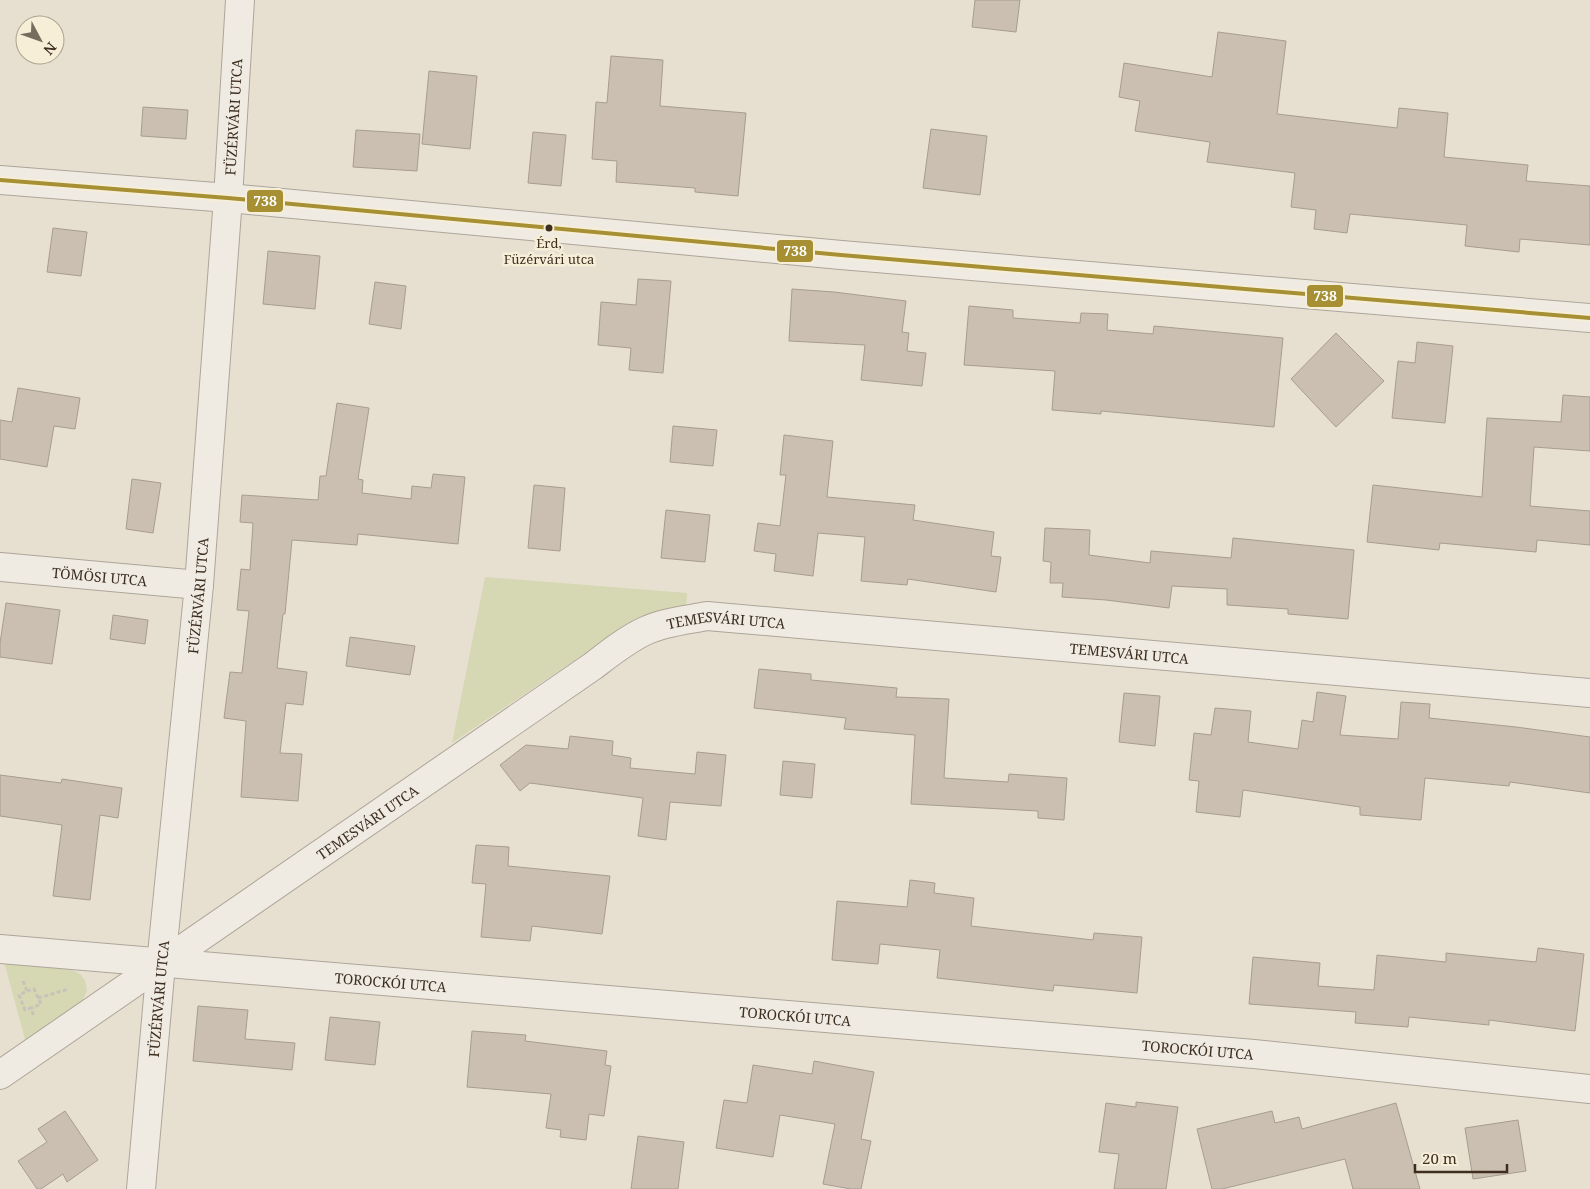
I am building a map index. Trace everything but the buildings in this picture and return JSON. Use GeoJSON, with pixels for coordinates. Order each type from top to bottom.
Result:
{"type":"FeatureCollection","features":[{"type":"Feature","properties":{"kind":"street","name":"FÜZÉRVÁRI UTCA"},"geometry":{"type":"LineString","coordinates":[[141,1189],[161,964],[199,585],[228,198],[240,0]]}},
{"type":"Feature","properties":{"kind":"street"},"geometry":{"type":"LineString","coordinates":[[0,180],[228,198],[851,256],[1590,318]]}},
{"type":"Feature","properties":{"kind":"street","name":"TÖMÖSI UTCA"},"geometry":{"type":"LineString","coordinates":[[0,568],[199,585]]}},
{"type":"Feature","properties":{"kind":"street","name":"TEMESVÁRI UTCA"},"geometry":{"type":"LineString","coordinates":[[0,1075],[621,645],[647,630],[674,622],[707,616],[1590,693]]}},
{"type":"Feature","properties":{"kind":"street","name":"TOROCKÓI UTCA"},"geometry":{"type":"LineString","coordinates":[[6,950],[1244,1053],[1590,1089]]}},
{"type":"Feature","properties":{"kind":"path"},"geometry":{"type":"LineString","coordinates":[[6,950],[27,991]]}},
{"type":"Feature","properties":{"kind":"path"},"geometry":{"type":"LineString","coordinates":[[34,988],[41,1004],[30,1008],[24,1010],[19,995],[34,988]]}},
{"type":"Feature","properties":{"kind":"path"},"geometry":{"type":"LineString","coordinates":[[30,1008],[45,1044]]}},
{"type":"Feature","properties":{"kind":"green space"},"geometry":{"type":"Polygon","coordinates":[[[485,577],[687,593],[686,612],[655,618],[606,639],[452,743],[485,577]]]}},
{"type":"Feature","properties":{"kind":"green space"},"geometry":{"type":"Polygon","coordinates":[[[3,958],[72,970],[80,974],[85,980],[87,991],[82,1002],[26,1043],[3,958]]]}},
{"type":"Feature","properties":{"kind":"transit line","name":"738"},"geometry":{"type":"LineString","coordinates":[[0,180],[228,198],[841,255],[1590,318]]}},
{"type":"Feature","properties":{"kind":"place","name":"Érd, Füzérvári utca"},"geometry":{"type":"Point","coordinates":[549,228]}}]}
